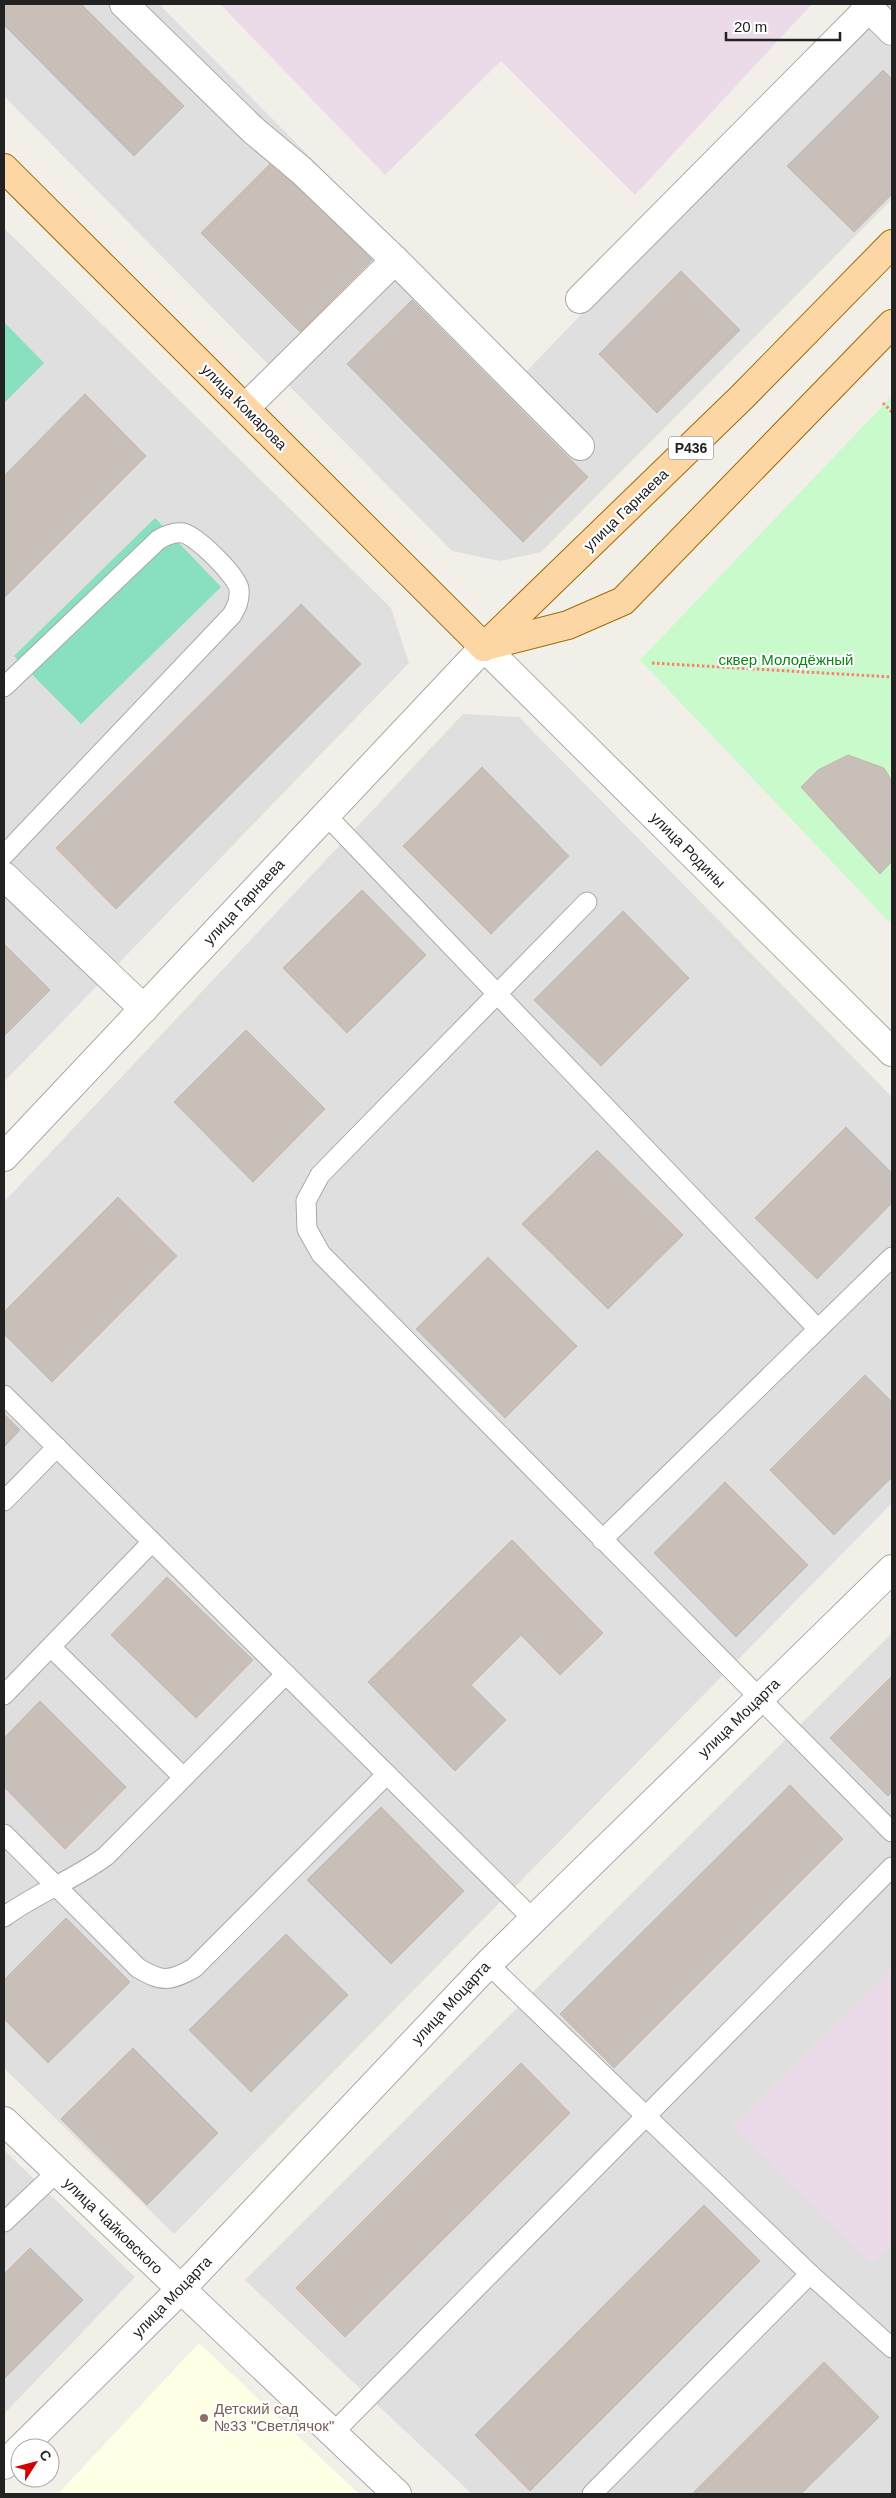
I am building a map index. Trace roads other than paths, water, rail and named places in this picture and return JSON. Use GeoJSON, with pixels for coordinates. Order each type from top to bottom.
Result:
{"type":"FeatureCollection","features":[{"type":"Feature","properties":{"kind":"main road","name":"улица Комарова"},"geometry":{"type":"LineString","coordinates":[[4,168],[484,647]]}},
{"type":"Feature","properties":{"kind":"main road","name":"улица Гарнаева"},"geometry":{"type":"LineString","coordinates":[[484,647],[742,397],[892,244]]}},
{"type":"Feature","properties":{"kind":"main road"},"geometry":{"type":"LineString","coordinates":[[484,647],[568,625],[623,601],[892,324]]}},
{"type":"Feature","properties":{"kind":"street"},"geometry":{"type":"LineString","coordinates":[[124,4],[253,130],[302,171],[395,260],[580,446]]}},
{"type":"Feature","properties":{"kind":"street"},"geometry":{"type":"LineString","coordinates":[[580,299],[867,6],[892,32]]}},
{"type":"Feature","properties":{"kind":"street"},"geometry":{"type":"LineString","coordinates":[[245,408],[395,260]]}},
{"type":"Feature","properties":{"kind":"street","name":"улица Гарнаева"},"geometry":{"type":"LineString","coordinates":[[5,1154],[484,647]]}},
{"type":"Feature","properties":{"kind":"street","name":"улица Родины"},"geometry":{"type":"LineString","coordinates":[[484,647],[892,1052]]}},
{"type":"Feature","properties":{"kind":"street"},"geometry":{"type":"LineString","coordinates":[[4,876],[144,1008]]}},
{"type":"Feature","properties":{"kind":"street","name":"улица Моцарта"},"geometry":{"type":"LineString","coordinates":[[32,2438],[180,2290],[488,1964],[892,1569]]}},
{"type":"Feature","properties":{"kind":"street","name":"улица Чайковского"},"geometry":{"type":"LineString","coordinates":[[4,2121],[397,2494]]}},
{"type":"Feature","properties":{"kind":"lane"},"geometry":{"type":"LineString","coordinates":[[4,687],[158,540],[170,533],[185,533],[197,541],[232,575],[239,588],[239,602],[232,615],[4,855]]}},
{"type":"Feature","properties":{"kind":"lane"},"geometry":{"type":"LineString","coordinates":[[326,815],[818,1329]]}},
{"type":"Feature","properties":{"kind":"lane"},"geometry":{"type":"LineString","coordinates":[[587,902],[320,1175],[306,1201],[306,1229],[321,1254],[892,1832]]}},
{"type":"Feature","properties":{"kind":"lane"},"geometry":{"type":"LineString","coordinates":[[602,1540],[892,1257]]}},
{"type":"Feature","properties":{"kind":"lane"},"geometry":{"type":"LineString","coordinates":[[4,1395],[533,1919]]}},
{"type":"Feature","properties":{"kind":"lane"},"geometry":{"type":"LineString","coordinates":[[4,1501],[57,1447]]}},
{"type":"Feature","properties":{"kind":"lane"},"geometry":{"type":"LineString","coordinates":[[4,1695],[152,1542]]}},
{"type":"Feature","properties":{"kind":"lane"},"geometry":{"type":"LineString","coordinates":[[51,1647],[183,1777]]}},
{"type":"Feature","properties":{"kind":"lane"},"geometry":{"type":"LineString","coordinates":[[4,1917],[21,1904],[83,1873],[106,1856],[286,1674]]}},
{"type":"Feature","properties":{"kind":"lane"},"geometry":{"type":"LineString","coordinates":[[4,1834],[138,1968],[155,1978],[176,1978],[194,1968],[387,1774]]}},
{"type":"Feature","properties":{"kind":"lane"},"geometry":{"type":"LineString","coordinates":[[333,2433],[892,1867]]}},
{"type":"Feature","properties":{"kind":"lane"},"geometry":{"type":"LineString","coordinates":[[488,1964],[810,2274],[892,2348]]}},
{"type":"Feature","properties":{"kind":"lane"},"geometry":{"type":"LineString","coordinates":[[4,2222],[57,2172]]}},
{"type":"Feature","properties":{"kind":"lane"},"geometry":{"type":"LineString","coordinates":[[592,2494],[810,2274]]}},
{"type":"Feature","properties":{"kind":"place","name":"Детский сад №33 \"Светлячок\""},"geometry":{"type":"Point","coordinates":[204,2418]}},
{"type":"Feature","properties":{"kind":"park label","name":"сквер Молодёжный"},"geometry":{"type":"Point","coordinates":[786,660]}}]}
